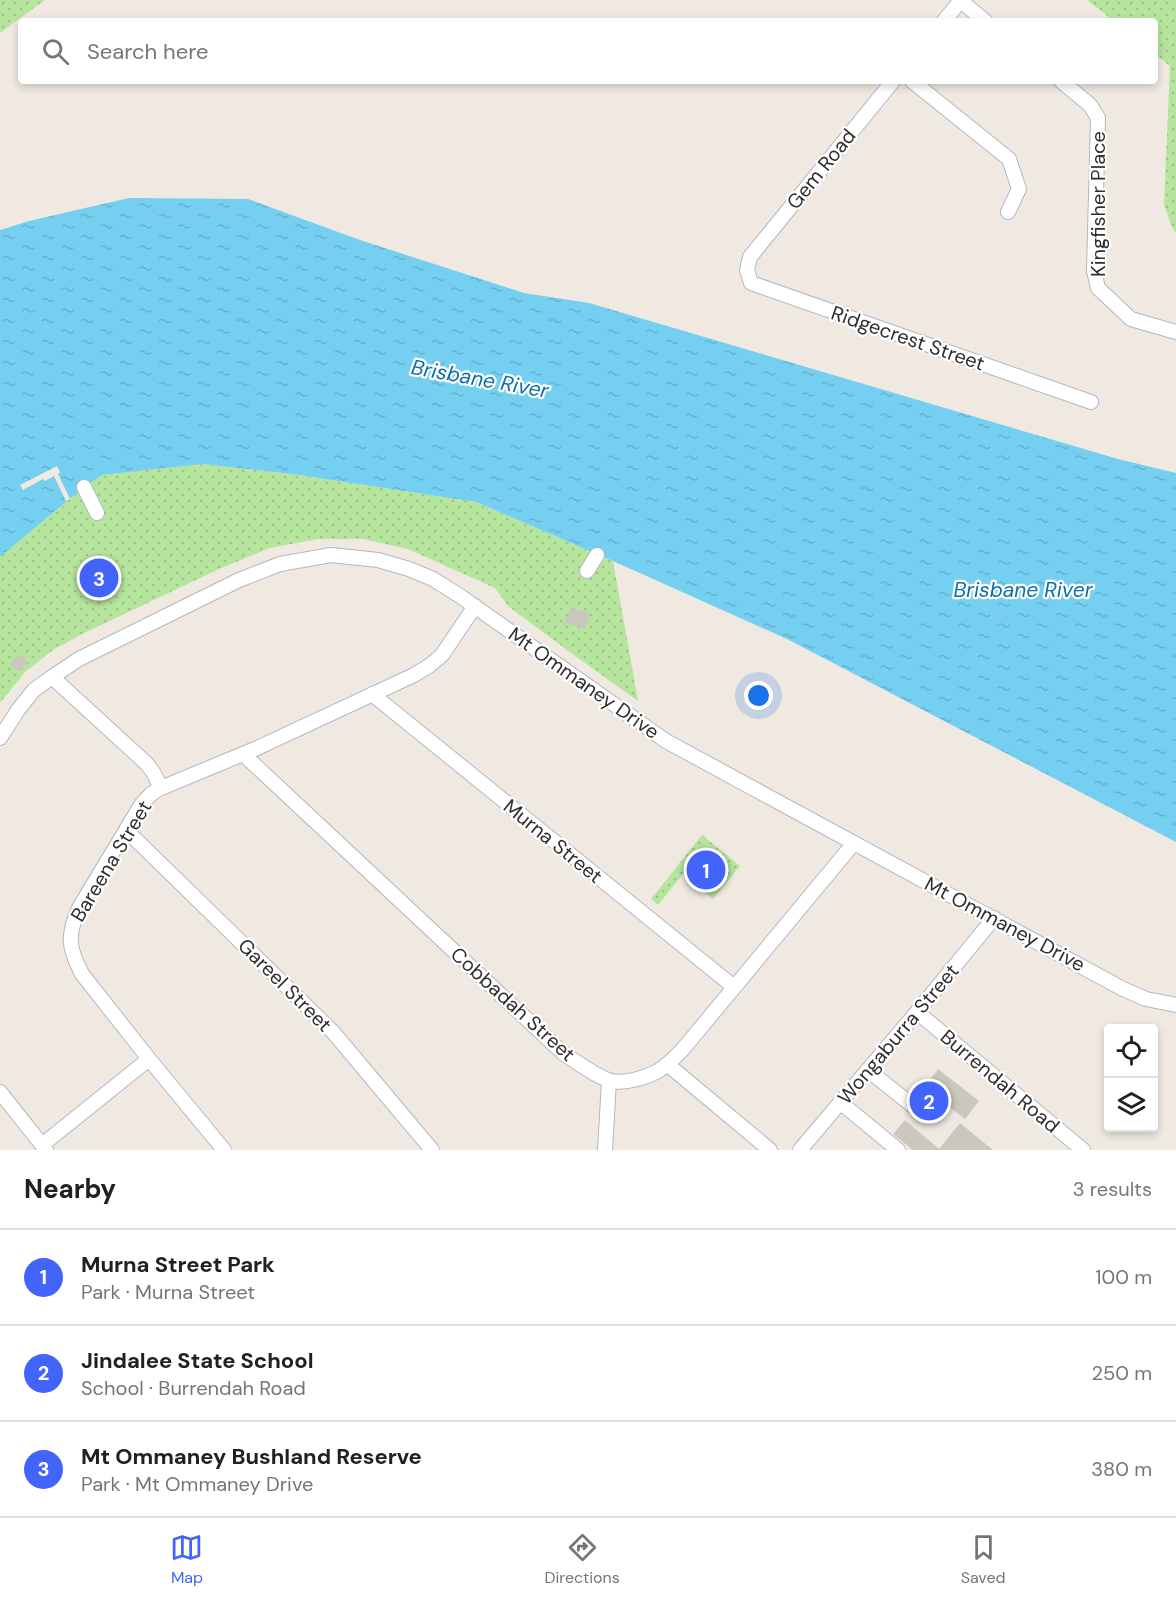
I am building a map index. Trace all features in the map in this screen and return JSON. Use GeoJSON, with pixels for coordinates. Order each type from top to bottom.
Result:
{"type":"FeatureCollection","features":[{"type":"Feature","properties":{"kind":"street"},"geometry":{"type":"LineString","coordinates":[[947,18],[961,1],[981,18]]}},
{"type":"Feature","properties":{"kind":"street","name":"Gem Road"},"geometry":{"type":"LineString","coordinates":[[750,257],[891,84]]}},
{"type":"Feature","properties":{"kind":"street"},"geometry":{"type":"LineString","coordinates":[[916,84],[1009,159],[1019,189],[1008,212]]}},
{"type":"Feature","properties":{"kind":"street","name":"Kingfisher Place"},"geometry":{"type":"LineString","coordinates":[[1065,84],[1090,105],[1098,118],[1094,271],[1098,288],[1131,319],[1176,332]]}},
{"type":"Feature","properties":{"kind":"street","name":"Ridgecrest Street"},"geometry":{"type":"LineString","coordinates":[[750,257],[747,270],[751,284],[1091,402]]}},
{"type":"Feature","properties":{"kind":"street"},"geometry":{"type":"LineString","coordinates":[[84,488],[97,513]]}},
{"type":"Feature","properties":{"kind":"street","name":"Mt Ommaney Drive"},"geometry":{"type":"LineString","coordinates":[[0,738],[29,697],[52,676],[79,658],[239,580],[280,564],[331,555],[378,560],[409,568],[433,579],[475,606],[666,741],[1123,988],[1146,999],[1176,1005]]}},
{"type":"Feature","properties":{"kind":"street"},"geometry":{"type":"LineString","coordinates":[[587,572],[597,555]]}},
{"type":"Feature","properties":{"kind":"street","name":"Bareena Street"},"geometry":{"type":"LineString","coordinates":[[224,1150],[148,1059],[82,974],[74,960],[70,941],[72,925],[79,908],[141,805],[151,794],[397,684],[429,666],[442,655],[475,606]]}},
{"type":"Feature","properties":{"kind":"street"},"geometry":{"type":"LineString","coordinates":[[52,676],[147,764],[161,788]]}},
{"type":"Feature","properties":{"kind":"street","name":"Murna Street"},"geometry":{"type":"LineString","coordinates":[[372,694],[734,987]]}},
{"type":"Feature","properties":{"kind":"street","name":"Cobbadah Street"},"geometry":{"type":"LineString","coordinates":[[243,754],[563,1053],[588,1070],[609,1080]]}},
{"type":"Feature","properties":{"kind":"street","name":"Gareel Street"},"geometry":{"type":"LineString","coordinates":[[126,830],[333,1032],[432,1150]]}},
{"type":"Feature","properties":{"kind":"street"},"geometry":{"type":"LineString","coordinates":[[605,1150],[609,1080],[625,1081],[659,1071],[683,1049],[854,843]]}},
{"type":"Feature","properties":{"kind":"street","name":"Wongaburra Street"},"geometry":{"type":"LineString","coordinates":[[800,1150],[994,918]]}},
{"type":"Feature","properties":{"kind":"street","name":"Burrendah Road"},"geometry":{"type":"LineString","coordinates":[[917,1012],[1083,1150]]}},
{"type":"Feature","properties":{"kind":"street"},"geometry":{"type":"LineString","coordinates":[[0,1092],[44,1148],[148,1059]]}},
{"type":"Feature","properties":{"kind":"street"},"geometry":{"type":"LineString","coordinates":[[667,1064],[770,1150]]}},
{"type":"Feature","properties":{"kind":"street"},"geometry":{"type":"LineString","coordinates":[[868,1070],[913,1106]]}},
{"type":"Feature","properties":{"kind":"street"},"geometry":{"type":"LineString","coordinates":[[840,1102],[898,1150]]}},
{"type":"Feature","properties":{"kind":"green space"},"geometry":{"type":"Polygon","coordinates":[[[0,0],[45,0],[18,18],[0,33],[0,0]]]}},
{"type":"Feature","properties":{"kind":"green space"},"geometry":{"type":"Polygon","coordinates":[[[1087,0],[1176,0],[1176,233],[1164,205],[1170,66],[1158,56],[1158,18],[1110,18],[1087,0]]]}},
{"type":"Feature","properties":{"kind":"green space"},"geometry":{"type":"Polygon","coordinates":[[[203,464],[292,474],[476,502],[613,561],[638,701],[508,606],[495,588],[408,549],[363,539],[318,539],[270,548],[219,569],[80,635],[53,650],[25,672],[0,703],[0,557],[101,475],[203,464]]]}},
{"type":"Feature","properties":{"kind":"green space"},"geometry":{"type":"Polygon","coordinates":[[[702,835],[740,866],[713,899],[683,874],[658,905],[651,899],[702,835]]]}},
{"type":"Feature","properties":{"kind":"water","name":"Brisbane River"},"geometry":{"type":"Polygon","coordinates":[[[129,198],[248,199],[360,240],[524,293],[589,303],[1118,459],[1176,473],[1176,842],[787,639],[476,502],[292,474],[203,464],[102,475],[84,487],[0,557],[0,230],[129,198]]]}},
{"type":"Feature","properties":{"kind":"pier"},"geometry":{"type":"Polygon","coordinates":[[[57,466],[60,472],[58,474],[70,499],[66,501],[54,476],[23,490],[20,485],[57,466]]]}},
{"type":"Feature","properties":{"kind":"building"},"geometry":{"type":"Polygon","coordinates":[[[570,608],[590,613],[586,629],[565,623],[570,608]]]}},
{"type":"Feature","properties":{"kind":"building"},"geometry":{"type":"Polygon","coordinates":[[[19,654],[28,662],[19,672],[10,664],[19,654]]]}},
{"type":"Feature","properties":{"kind":"building"},"geometry":{"type":"Polygon","coordinates":[[[938,1069],[979,1101],[965,1119],[924,1087],[938,1069]]]}},
{"type":"Feature","properties":{"kind":"building"},"geometry":{"type":"Polygon","coordinates":[[[905,1120],[939,1149],[960,1123],[993,1150],[913,1150],[893,1134],[905,1120]]]}},
{"type":"Feature","properties":{"kind":"place","name":"Mt Ommaney Bushland Reserve"},"geometry":{"type":"Point","coordinates":[99,578]}},
{"type":"Feature","properties":{"kind":"place","name":"Murna Street Park"},"geometry":{"type":"Point","coordinates":[706,870]}},
{"type":"Feature","properties":{"kind":"place","name":"Jindalee State School"},"geometry":{"type":"Point","coordinates":[929,1101]}}]}
